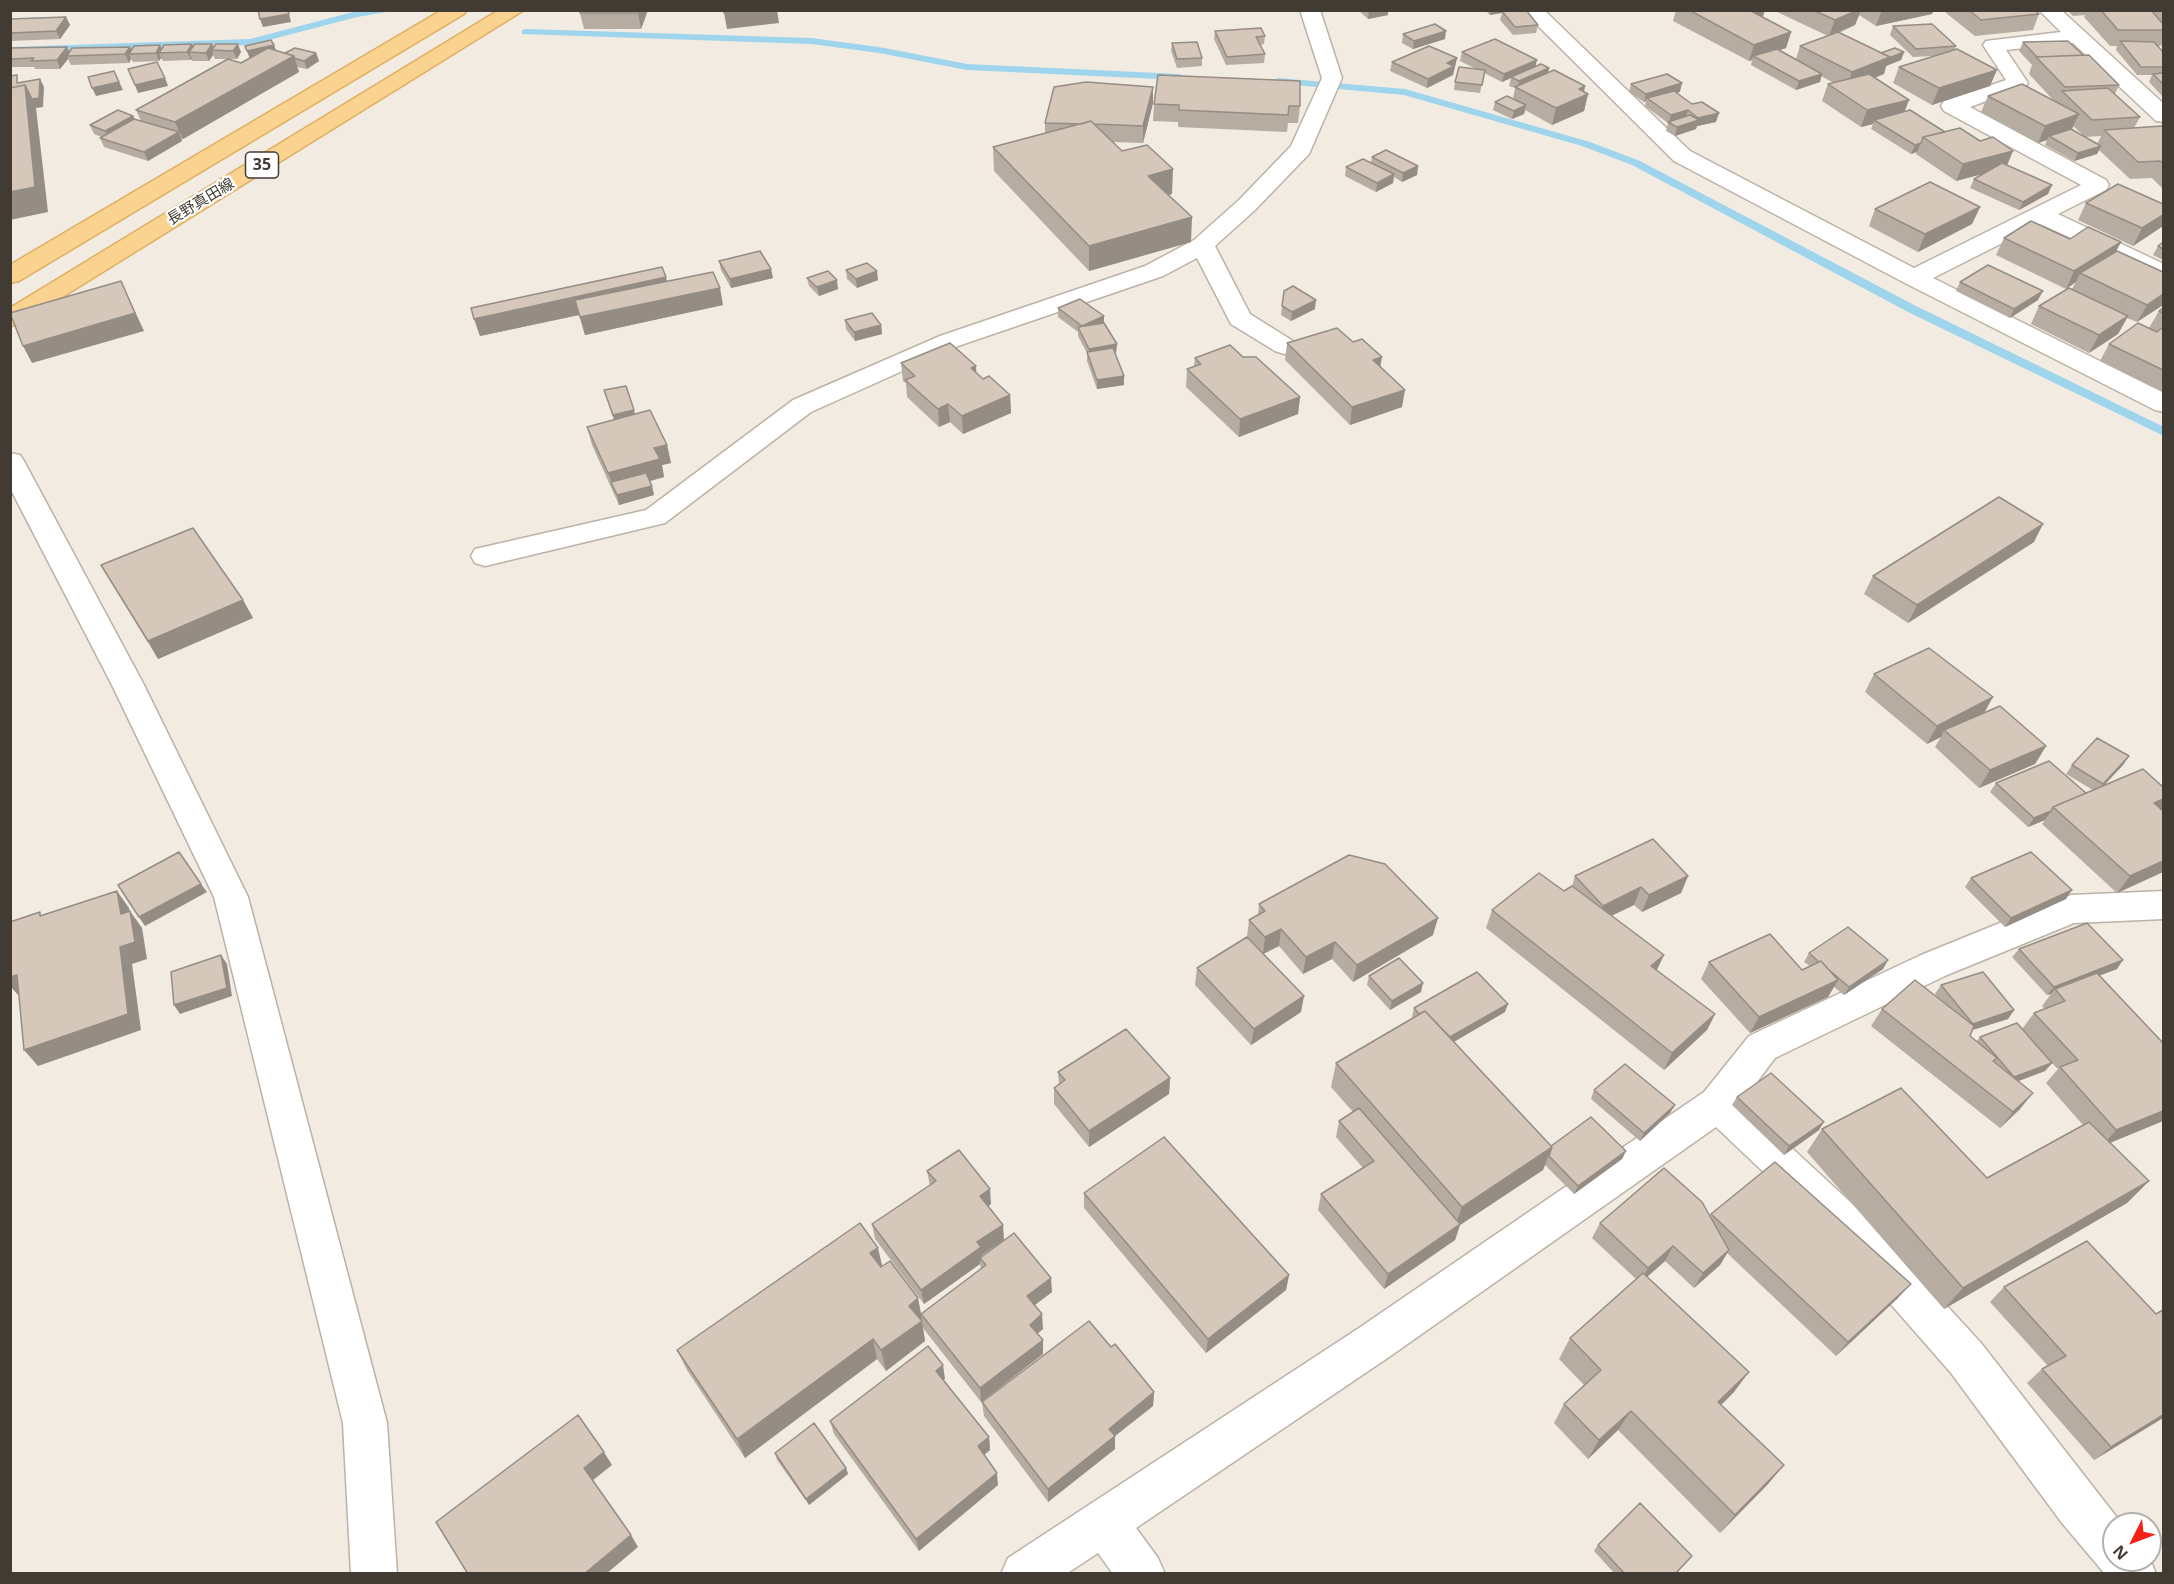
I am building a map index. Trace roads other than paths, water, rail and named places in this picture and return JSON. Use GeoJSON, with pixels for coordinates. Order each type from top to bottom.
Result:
{"type":"FeatureCollection","features":[{"type":"Feature","properties":{"kind":"main road","name":"長野真田線"},"geometry":{"type":"LineString","coordinates":[[10,276],[457,10]]}},
{"type":"Feature","properties":{"kind":"main road","name":"長野真田線"},"geometry":{"type":"LineString","coordinates":[[10,319],[514,10]]}},
{"type":"Feature","properties":{"kind":"street"},"geometry":{"type":"LineString","coordinates":[[485,556],[655,517],[802,406],[949,341],[1154,271],[1202,245],[1247,205],[1301,149],[1330,84],[1310,10]]}},
{"type":"Feature","properties":{"kind":"street"},"geometry":{"type":"LineString","coordinates":[[1532,10],[1682,156],[1914,278],[2163,404]]}},
{"type":"Feature","properties":{"kind":"street"},"geometry":{"type":"LineString","coordinates":[[2049,10],[2163,117]]}},
{"type":"Feature","properties":{"kind":"street"},"geometry":{"type":"LineString","coordinates":[[1914,278],[2098,186],[1952,106],[2018,83],[1993,45],[2077,36]]}},
{"type":"Feature","properties":{"kind":"street"},"geometry":{"type":"LineString","coordinates":[[2040,215],[2163,273]]}},
{"type":"Feature","properties":{"kind":"street"},"geometry":{"type":"LineString","coordinates":[[1202,245],[1240,319],[1284,346]]}},
{"type":"Feature","properties":{"kind":"street"},"geometry":{"type":"LineString","coordinates":[[10,461],[128,685],[231,897],[365,1423],[374,1574]]}},
{"type":"Feature","properties":{"kind":"street"},"geometry":{"type":"LineString","coordinates":[[1024,1574],[1456,1288],[1718,1104],[1761,1047],[1934,965],[2071,909],[2163,905]]}},
{"type":"Feature","properties":{"kind":"street"},"geometry":{"type":"LineString","coordinates":[[1718,1104],[1847,1225],[1958,1349],[2102,1536]]}},
{"type":"Feature","properties":{"kind":"street"},"geometry":{"type":"LineString","coordinates":[[1104,1523],[1142,1574]]}},
{"type":"Feature","properties":{"kind":"waterway"},"geometry":{"type":"LineString","coordinates":[[10,50],[250,42],[357,14],[393,10]]}},
{"type":"Feature","properties":{"kind":"waterway"},"geometry":{"type":"LineString","coordinates":[[526,32],[811,41],[879,50],[967,67],[1180,77]]}},
{"type":"Feature","properties":{"kind":"waterway"},"geometry":{"type":"LineString","coordinates":[[1278,81],[1405,92],[1586,144],[1636,163],[1912,309],[2164,432]]}}]}
